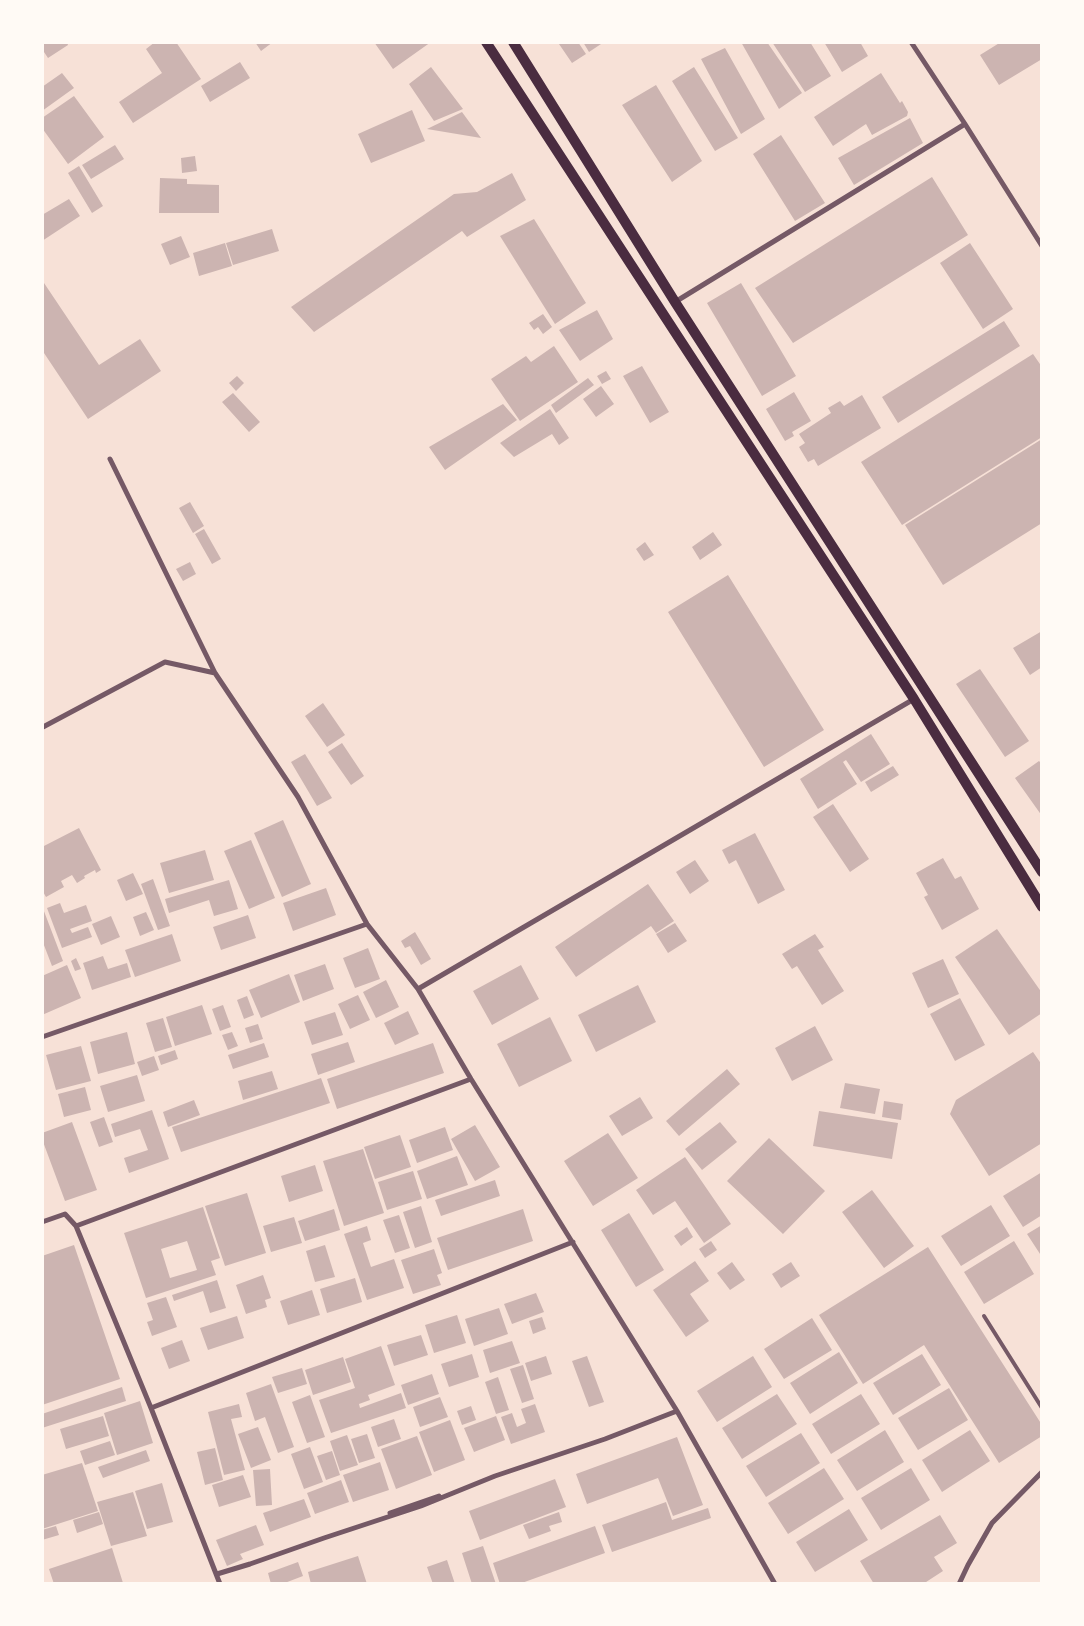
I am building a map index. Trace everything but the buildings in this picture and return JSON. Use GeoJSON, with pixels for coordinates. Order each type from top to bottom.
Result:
{"type":"FeatureCollection","features":[{"type":"Feature","properties":{"kind":"main road"},"geometry":{"type":"LineString","coordinates":[[486,42],[914,699],[1042,908]]}},
{"type":"Feature","properties":{"kind":"main road"},"geometry":{"type":"LineString","coordinates":[[513,42],[675,302],[1042,872]]}},
{"type":"Feature","properties":{"kind":"street"},"geometry":{"type":"LineString","coordinates":[[910,42],[965,124],[1042,246]]}},
{"type":"Feature","properties":{"kind":"street"},"geometry":{"type":"LineString","coordinates":[[675,302],[965,124]]}},
{"type":"Feature","properties":{"kind":"street"},"geometry":{"type":"LineString","coordinates":[[110,459],[215,673],[298,797],[367,924],[418,988],[471,1079],[677,1411],[775,1584]]}},
{"type":"Feature","properties":{"kind":"street"},"geometry":{"type":"LineString","coordinates":[[42,726],[165,662],[215,673]]}},
{"type":"Feature","properties":{"kind":"street"},"geometry":{"type":"LineString","coordinates":[[418,988],[914,699]]}},
{"type":"Feature","properties":{"kind":"street"},"geometry":{"type":"LineString","coordinates":[[42,1037],[367,924]]}},
{"type":"Feature","properties":{"kind":"street"},"geometry":{"type":"LineString","coordinates":[[76,1226],[471,1079]]}},
{"type":"Feature","properties":{"kind":"street"},"geometry":{"type":"LineString","coordinates":[[42,1222],[65,1214],[76,1226],[152,1408],[220,1584]]}},
{"type":"Feature","properties":{"kind":"street"},"geometry":{"type":"LineString","coordinates":[[152,1408],[573,1242]]}},
{"type":"Feature","properties":{"kind":"street"},"geometry":{"type":"LineString","coordinates":[[217,1574],[677,1411]]}},
{"type":"Feature","properties":{"kind":"street"},"geometry":{"type":"LineString","coordinates":[[959,1584],[992,1524],[1042,1472]]}},
{"type":"Feature","properties":{"kind":"lane"},"geometry":{"type":"LineString","coordinates":[[984,1316],[1042,1408]]}}]}
